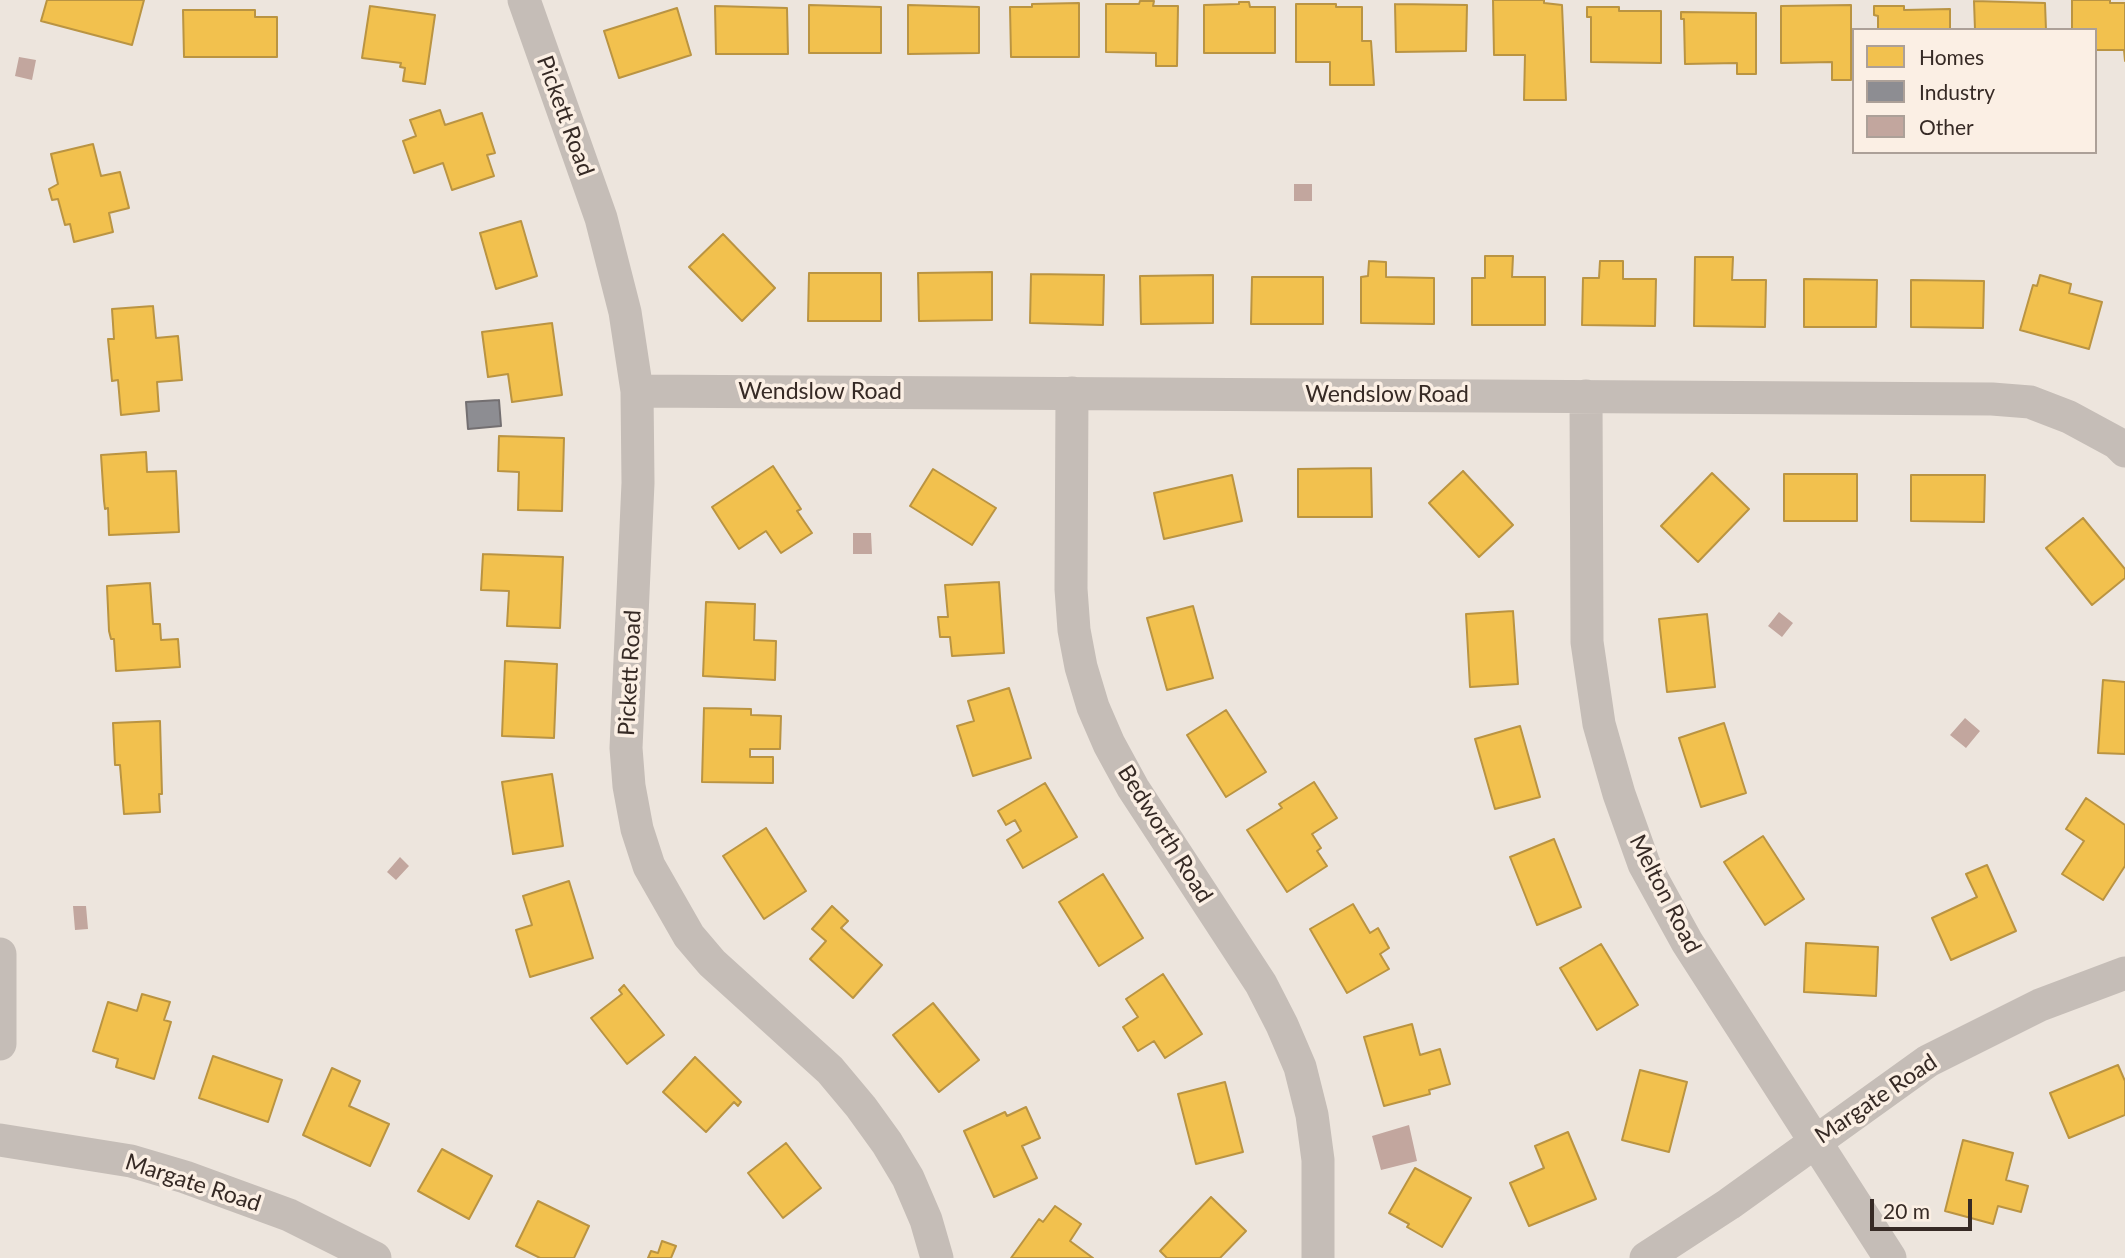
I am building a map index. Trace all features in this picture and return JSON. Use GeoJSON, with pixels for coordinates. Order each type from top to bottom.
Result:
{"type":"FeatureCollection","features":[{"type":"Feature","properties":{"kind":"street","name":"Pickett Road"},"geometry":{"type":"LineString","coordinates":[[524,0],[601,218],[625,312],[637,391],[638,484],[626,748],[635,818],[649,866],[689,936],[712,963],[830,1070],[861,1107],[908,1178],[926,1220],[937,1258]]}},
{"type":"Feature","properties":{"kind":"street","name":"Wendslow Road"},"geometry":{"type":"LineString","coordinates":[[637,391],[1992,399],[2030,402],[2069,417],[2125,451]]}},
{"type":"Feature","properties":{"kind":"street","name":"Bedworth Road"},"geometry":{"type":"LineString","coordinates":[[1072,393],[1070,589],[1081,667],[1093,707],[1133,788],[1261,984],[1300,1067],[1312,1115],[1318,1160],[1318,1258]]}},
{"type":"Feature","properties":{"kind":"street","name":"Melton Road"},"geometry":{"type":"LineString","coordinates":[[1586,396],[1587,642],[1599,724],[1619,794],[1644,864],[1687,942],[1890,1258]]}},
{"type":"Feature","properties":{"kind":"street"},"geometry":{"type":"LineString","coordinates":[[0,954],[0,1044]]}},
{"type":"Feature","properties":{"kind":"street","name":"Margate Road"},"geometry":{"type":"LineString","coordinates":[[1646,1258],[1729,1204],[1928,1061],[2040,1005],[2125,973]]}},
{"type":"Feature","properties":{"kind":"street","name":"Margate Road"},"geometry":{"type":"LineString","coordinates":[[0,1140],[131,1161],[185,1177],[289,1215],[375,1258]]}},
{"type":"Feature","properties":{"kind":"building: Homes"},"geometry":{"type":"Polygon","coordinates":[[[47,0],[144,0],[132,45],[41,21],[47,0]]]}},
{"type":"Feature","properties":{"kind":"building: Homes"},"geometry":{"type":"Polygon","coordinates":[[[1493,0],[1544,0],[1544,3],[1562,5],[1566,100],[1524,100],[1525,55],[1494,55],[1493,0]]]}},
{"type":"Feature","properties":{"kind":"building: Homes"},"geometry":{"type":"Polygon","coordinates":[[[2072,0],[2110,0],[2110,3],[2125,3],[2125,61],[2124,50],[2097,50],[2097,28],[2072,28],[2072,0]]]}},
{"type":"Feature","properties":{"kind":"building: Homes"},"geometry":{"type":"Polygon","coordinates":[[[1140,1],[1154,1],[1153,6],[1178,6],[1177,66],[1156,66],[1156,53],[1106,52],[1106,4],[1139,4],[1140,1]]]}},
{"type":"Feature","properties":{"kind":"building: Homes"},"geometry":{"type":"Polygon","coordinates":[[[1974,1],[2045,3],[2046,28],[1975,28],[1974,1]]]}},
{"type":"Feature","properties":{"kind":"building: Homes"},"geometry":{"type":"Polygon","coordinates":[[[1249,2],[1250,7],[1275,7],[1275,53],[1204,53],[1204,5],[1249,2]]]}},
{"type":"Feature","properties":{"kind":"building: Homes"},"geometry":{"type":"Polygon","coordinates":[[[1079,3],[1079,57],[1011,57],[1010,7],[1079,3]]]}},
{"type":"Feature","properties":{"kind":"building: Homes"},"geometry":{"type":"Polygon","coordinates":[[[1296,4],[1362,7],[1362,41],[1371,41],[1374,85],[1330,85],[1330,62],[1296,62],[1296,4]]]}},
{"type":"Feature","properties":{"kind":"building: Homes"},"geometry":{"type":"Polygon","coordinates":[[[1395,4],[1467,5],[1466,51],[1396,52],[1395,4]]]}},
{"type":"Feature","properties":{"kind":"building: Homes"},"geometry":{"type":"Polygon","coordinates":[[[809,5],[881,7],[881,53],[809,53],[809,5]]]}},
{"type":"Feature","properties":{"kind":"building: Homes"},"geometry":{"type":"Polygon","coordinates":[[[908,5],[979,7],[979,53],[908,54],[908,5]]]}},
{"type":"Feature","properties":{"kind":"building: Homes"},"geometry":{"type":"Polygon","coordinates":[[[1851,5],[1851,80],[1832,80],[1832,62],[1781,63],[1781,6],[1851,5]]]}},
{"type":"Feature","properties":{"kind":"building: Homes"},"geometry":{"type":"Polygon","coordinates":[[[370,6],[435,15],[425,84],[403,81],[405,68],[400,67],[401,63],[362,58],[370,6]]]}},
{"type":"Feature","properties":{"kind":"building: Homes"},"geometry":{"type":"Polygon","coordinates":[[[715,6],[787,8],[788,54],[716,54],[715,6]]]}},
{"type":"Feature","properties":{"kind":"building: Homes"},"geometry":{"type":"Polygon","coordinates":[[[1874,6],[1904,6],[1904,10],[1950,9],[1950,28],[1878,28],[1878,16],[1874,15],[1874,6]]]}},
{"type":"Feature","properties":{"kind":"building: Homes"},"geometry":{"type":"Polygon","coordinates":[[[1587,7],[1619,7],[1619,11],[1661,11],[1661,63],[1591,62],[1591,17],[1587,17],[1587,7]]]}},
{"type":"Feature","properties":{"kind":"building: Homes"},"geometry":{"type":"Polygon","coordinates":[[[677,8],[691,55],[619,78],[604,31],[677,8]]]}},
{"type":"Feature","properties":{"kind":"building: Homes"},"geometry":{"type":"Polygon","coordinates":[[[183,10],[255,10],[255,17],[277,17],[277,57],[184,57],[183,10]]]}},
{"type":"Feature","properties":{"kind":"building: Homes"},"geometry":{"type":"Polygon","coordinates":[[[1681,12],[1756,13],[1756,74],[1737,74],[1737,63],[1685,64],[1684,19],[1681,19],[1681,12]]]}},
{"type":"Feature","properties":{"kind":"building: Homes"},"geometry":{"type":"Polygon","coordinates":[[[440,110],[445,125],[482,113],[495,153],[487,155],[494,176],[452,190],[443,163],[414,173],[403,141],[416,136],[410,120],[440,110]]]}},
{"type":"Feature","properties":{"kind":"building: Homes"},"geometry":{"type":"Polygon","coordinates":[[[93,144],[101,176],[120,172],[129,208],[109,213],[113,232],[74,242],[70,224],[65,225],[58,199],[52,200],[49,189],[58,184],[51,154],[93,144]]]}},
{"type":"Feature","properties":{"kind":"building: Homes"},"geometry":{"type":"Polygon","coordinates":[[[521,221],[537,276],[496,289],[480,233],[521,221]]]}},
{"type":"Feature","properties":{"kind":"building: Homes"},"geometry":{"type":"Polygon","coordinates":[[[723,234],[775,288],[742,321],[689,267],[723,234]]]}},
{"type":"Feature","properties":{"kind":"building: Homes"},"geometry":{"type":"Polygon","coordinates":[[[1485,256],[1513,256],[1512,277],[1545,277],[1545,325],[1472,325],[1472,278],[1485,278],[1485,256]]]}},
{"type":"Feature","properties":{"kind":"building: Homes"},"geometry":{"type":"Polygon","coordinates":[[[1695,257],[1733,257],[1732,280],[1766,280],[1765,327],[1694,326],[1695,257]]]}},
{"type":"Feature","properties":{"kind":"building: Homes"},"geometry":{"type":"Polygon","coordinates":[[[1369,261],[1386,262],[1386,277],[1434,278],[1434,324],[1361,323],[1361,277],[1368,276],[1369,261]]]}},
{"type":"Feature","properties":{"kind":"building: Homes"},"geometry":{"type":"Polygon","coordinates":[[[1600,261],[1623,261],[1623,279],[1656,279],[1655,326],[1582,325],[1583,278],[1599,278],[1600,261]]]}},
{"type":"Feature","properties":{"kind":"building: Homes"},"geometry":{"type":"Polygon","coordinates":[[[992,272],[992,320],[919,321],[918,273],[992,272]]]}},
{"type":"Feature","properties":{"kind":"building: Homes"},"geometry":{"type":"Polygon","coordinates":[[[809,273],[881,273],[881,321],[808,321],[809,273]]]}},
{"type":"Feature","properties":{"kind":"building: Homes"},"geometry":{"type":"Polygon","coordinates":[[[1031,274],[1104,275],[1103,325],[1030,323],[1031,274]]]}},
{"type":"Feature","properties":{"kind":"building: Homes"},"geometry":{"type":"Polygon","coordinates":[[[1213,275],[1213,323],[1141,324],[1140,276],[1213,275]]]}},
{"type":"Feature","properties":{"kind":"building: Homes"},"geometry":{"type":"Polygon","coordinates":[[[2040,275],[2071,284],[2069,293],[2102,302],[2089,349],[2020,330],[2033,285],[2037,286],[2040,275]]]}},
{"type":"Feature","properties":{"kind":"building: Homes"},"geometry":{"type":"Polygon","coordinates":[[[1252,277],[1323,277],[1323,324],[1251,324],[1252,277]]]}},
{"type":"Feature","properties":{"kind":"building: Homes"},"geometry":{"type":"Polygon","coordinates":[[[1804,279],[1877,280],[1876,327],[1804,327],[1804,279]]]}},
{"type":"Feature","properties":{"kind":"building: Homes"},"geometry":{"type":"Polygon","coordinates":[[[1911,280],[1984,281],[1983,328],[1911,327],[1911,280]]]}},
{"type":"Feature","properties":{"kind":"building: Homes"},"geometry":{"type":"Polygon","coordinates":[[[153,306],[156,338],[178,336],[182,380],[157,382],[159,411],[121,415],[118,380],[112,381],[108,339],[114,339],[112,309],[153,306]]]}},
{"type":"Feature","properties":{"kind":"building: Homes"},"geometry":{"type":"Polygon","coordinates":[[[552,323],[562,395],[512,402],[508,374],[488,377],[482,332],[552,323]]]}},
{"type":"Feature","properties":{"kind":"building: Homes"},"geometry":{"type":"Polygon","coordinates":[[[499,436],[564,438],[562,511],[518,510],[519,472],[498,471],[499,436]]]}},
{"type":"Feature","properties":{"kind":"building: Homes"},"geometry":{"type":"Polygon","coordinates":[[[146,452],[147,472],[176,471],[179,532],[109,535],[101,455],[146,452]]]}},
{"type":"Feature","properties":{"kind":"building: Homes"},"geometry":{"type":"Polygon","coordinates":[[[773,466],[801,509],[797,511],[812,533],[781,553],[766,531],[739,549],[712,507],[773,466]]]}},
{"type":"Feature","properties":{"kind":"building: Homes"},"geometry":{"type":"Polygon","coordinates":[[[1371,468],[1372,517],[1298,517],[1298,469],[1371,468]]]}},
{"type":"Feature","properties":{"kind":"building: Homes"},"geometry":{"type":"Polygon","coordinates":[[[933,469],[996,508],[972,545],[910,506],[933,469]]]}},
{"type":"Feature","properties":{"kind":"building: Homes"},"geometry":{"type":"Polygon","coordinates":[[[1463,471],[1513,525],[1479,557],[1429,503],[1463,471]]]}},
{"type":"Feature","properties":{"kind":"building: Homes"},"geometry":{"type":"Polygon","coordinates":[[[1712,473],[1749,509],[1698,562],[1661,526],[1712,473]]]}},
{"type":"Feature","properties":{"kind":"building: Homes"},"geometry":{"type":"Polygon","coordinates":[[[1784,474],[1857,474],[1857,521],[1784,521],[1784,474]]]}},
{"type":"Feature","properties":{"kind":"building: Homes"},"geometry":{"type":"Polygon","coordinates":[[[1232,475],[1242,521],[1164,539],[1154,493],[1232,475]]]}},
{"type":"Feature","properties":{"kind":"building: Homes"},"geometry":{"type":"Polygon","coordinates":[[[1911,475],[1985,475],[1984,522],[1911,521],[1911,475]]]}},
{"type":"Feature","properties":{"kind":"building: Homes"},"geometry":{"type":"Polygon","coordinates":[[[2083,518],[2125,569],[2125,578],[2092,605],[2046,548],[2083,518]]]}},
{"type":"Feature","properties":{"kind":"building: Homes"},"geometry":{"type":"Polygon","coordinates":[[[483,554],[563,557],[560,628],[507,626],[509,591],[481,590],[483,554]]]}},
{"type":"Feature","properties":{"kind":"building: Homes"},"geometry":{"type":"Polygon","coordinates":[[[999,582],[1004,653],[952,656],[950,637],[940,637],[938,617],[948,617],[945,585],[999,582]]]}},
{"type":"Feature","properties":{"kind":"building: Homes"},"geometry":{"type":"Polygon","coordinates":[[[150,583],[153,624],[160,624],[161,640],[178,639],[180,667],[116,671],[114,639],[111,639],[109,631],[107,586],[150,583]]]}},
{"type":"Feature","properties":{"kind":"building: Homes"},"geometry":{"type":"Polygon","coordinates":[[[706,602],[755,604],[754,640],[776,641],[775,680],[703,676],[706,602]]]}},
{"type":"Feature","properties":{"kind":"building: Homes"},"geometry":{"type":"Polygon","coordinates":[[[1193,606],[1213,678],[1167,690],[1147,618],[1193,606]]]}},
{"type":"Feature","properties":{"kind":"building: Homes"},"geometry":{"type":"Polygon","coordinates":[[[1513,611],[1518,684],[1470,687],[1466,614],[1513,611]]]}},
{"type":"Feature","properties":{"kind":"building: Homes"},"geometry":{"type":"Polygon","coordinates":[[[1707,614],[1715,687],[1667,692],[1659,619],[1707,614]]]}},
{"type":"Feature","properties":{"kind":"building: Homes"},"geometry":{"type":"Polygon","coordinates":[[[505,661],[557,664],[554,738],[502,736],[505,661]]]}},
{"type":"Feature","properties":{"kind":"building: Homes"},"geometry":{"type":"Polygon","coordinates":[[[2103,680],[2125,682],[2125,754],[2098,753],[2103,680]]]}},
{"type":"Feature","properties":{"kind":"building: Homes"},"geometry":{"type":"Polygon","coordinates":[[[1009,688],[1031,758],[973,776],[957,726],[974,721],[968,701],[1009,688]]]}},
{"type":"Feature","properties":{"kind":"building: Homes"},"geometry":{"type":"Polygon","coordinates":[[[704,708],[751,709],[751,715],[781,716],[780,749],[750,749],[750,757],[773,757],[773,783],[702,782],[704,708]]]}},
{"type":"Feature","properties":{"kind":"building: Homes"},"geometry":{"type":"Polygon","coordinates":[[[1226,710],[1266,772],[1226,797],[1187,735],[1226,710]]]}},
{"type":"Feature","properties":{"kind":"building: Homes"},"geometry":{"type":"Polygon","coordinates":[[[160,721],[160,812],[124,814],[120,765],[115,765],[113,723],[160,721]]]}},
{"type":"Feature","properties":{"kind":"building: Homes"},"geometry":{"type":"Polygon","coordinates":[[[1724,723],[1746,793],[1701,807],[1679,738],[1724,723]]]}},
{"type":"Feature","properties":{"kind":"building: Homes"},"geometry":{"type":"Polygon","coordinates":[[[1520,726],[1540,797],[1495,809],[1475,739],[1520,726]]]}},
{"type":"Feature","properties":{"kind":"building: Homes"},"geometry":{"type":"Polygon","coordinates":[[[552,774],[563,846],[513,854],[502,782],[552,774]]]}},
{"type":"Feature","properties":{"kind":"building: Homes"},"geometry":{"type":"Polygon","coordinates":[[[1314,782],[1337,818],[1312,834],[1321,848],[1317,851],[1327,866],[1287,892],[1247,830],[1282,808],[1279,804],[1314,782]]]}},
{"type":"Feature","properties":{"kind":"building: Homes"},"geometry":{"type":"Polygon","coordinates":[[[1045,783],[1077,837],[1023,868],[1007,840],[1021,831],[1015,820],[1006,825],[998,811],[1045,783]]]}},
{"type":"Feature","properties":{"kind":"building: Homes"},"geometry":{"type":"Polygon","coordinates":[[[2086,798],[2125,825],[2125,866],[2103,900],[2062,874],[2084,841],[2066,829],[2086,798]]]}},
{"type":"Feature","properties":{"kind":"building: Homes"},"geometry":{"type":"Polygon","coordinates":[[[766,828],[806,891],[764,919],[723,856],[766,828]]]}},
{"type":"Feature","properties":{"kind":"building: Homes"},"geometry":{"type":"Polygon","coordinates":[[[1763,836],[1804,899],[1765,925],[1724,862],[1763,836]]]}},
{"type":"Feature","properties":{"kind":"building: Homes"},"geometry":{"type":"Polygon","coordinates":[[[1554,839],[1581,907],[1537,925],[1510,857],[1554,839]]]}},
{"type":"Feature","properties":{"kind":"building: Homes"},"geometry":{"type":"Polygon","coordinates":[[[1987,865],[2016,931],[1951,960],[1932,918],[1977,897],[1966,874],[1987,865]]]}},
{"type":"Feature","properties":{"kind":"building: Homes"},"geometry":{"type":"Polygon","coordinates":[[[1103,874],[1143,938],[1099,966],[1059,902],[1103,874]]]}},
{"type":"Feature","properties":{"kind":"building: Homes"},"geometry":{"type":"Polygon","coordinates":[[[569,881],[593,958],[530,977],[516,930],[532,925],[523,896],[569,881]]]}},
{"type":"Feature","properties":{"kind":"building: Homes"},"geometry":{"type":"Polygon","coordinates":[[[1353,904],[1370,933],[1378,928],[1389,948],[1380,954],[1389,969],[1347,993],[1310,929],[1353,904]]]}},
{"type":"Feature","properties":{"kind":"building: Homes"},"geometry":{"type":"Polygon","coordinates":[[[832,906],[848,921],[841,928],[882,965],[853,998],[810,959],[826,941],[812,929],[832,906]]]}},
{"type":"Feature","properties":{"kind":"building: Homes"},"geometry":{"type":"Polygon","coordinates":[[[1806,943],[1878,947],[1876,996],[1804,992],[1806,943]]]}},
{"type":"Feature","properties":{"kind":"building: Homes"},"geometry":{"type":"Polygon","coordinates":[[[1601,944],[1638,1005],[1597,1030],[1560,968],[1601,944]]]}},
{"type":"Feature","properties":{"kind":"building: Homes"},"geometry":{"type":"Polygon","coordinates":[[[1163,974],[1202,1034],[1165,1058],[1154,1041],[1138,1051],[1123,1027],[1138,1017],[1126,999],[1163,974]]]}},
{"type":"Feature","properties":{"kind":"building: Homes"},"geometry":{"type":"Polygon","coordinates":[[[624,985],[664,1035],[627,1064],[591,1018],[622,994],[619,990],[624,985]]]}},
{"type":"Feature","properties":{"kind":"building: Homes"},"geometry":{"type":"Polygon","coordinates":[[[142,994],[170,1002],[164,1020],[171,1022],[154,1079],[116,1067],[118,1059],[93,1051],[108,1002],[137,1011],[142,994]]]}},
{"type":"Feature","properties":{"kind":"building: Homes"},"geometry":{"type":"Polygon","coordinates":[[[933,1003],[979,1060],[939,1092],[893,1035],[933,1003]]]}},
{"type":"Feature","properties":{"kind":"building: Homes"},"geometry":{"type":"Polygon","coordinates":[[[1412,1024],[1420,1055],[1440,1049],[1450,1084],[1429,1090],[1430,1094],[1384,1106],[1364,1037],[1412,1024]]]}},
{"type":"Feature","properties":{"kind":"building: Homes"},"geometry":{"type":"Polygon","coordinates":[[[213,1056],[282,1080],[268,1122],[199,1098],[213,1056]]]}},
{"type":"Feature","properties":{"kind":"building: Homes"},"geometry":{"type":"Polygon","coordinates":[[[695,1057],[741,1102],[738,1106],[734,1102],[706,1132],[663,1092],[695,1057]]]}},
{"type":"Feature","properties":{"kind":"building: Homes"},"geometry":{"type":"Polygon","coordinates":[[[2118,1065],[2125,1081],[2125,1115],[2069,1138],[2050,1093],[2118,1065]]]}},
{"type":"Feature","properties":{"kind":"building: Homes"},"geometry":{"type":"Polygon","coordinates":[[[332,1068],[360,1081],[349,1106],[389,1124],[370,1166],[303,1135],[332,1068]]]}},
{"type":"Feature","properties":{"kind":"building: Homes"},"geometry":{"type":"Polygon","coordinates":[[[1640,1070],[1687,1082],[1669,1152],[1622,1140],[1640,1070]]]}},
{"type":"Feature","properties":{"kind":"building: Homes"},"geometry":{"type":"Polygon","coordinates":[[[1225,1082],[1243,1152],[1196,1164],[1178,1094],[1225,1082]]]}},
{"type":"Feature","properties":{"kind":"building: Homes"},"geometry":{"type":"Polygon","coordinates":[[[1026,1107],[1040,1138],[1022,1146],[1037,1178],[994,1197],[964,1131],[1005,1112],[1007,1116],[1026,1107]]]}},
{"type":"Feature","properties":{"kind":"building: Homes"},"geometry":{"type":"Polygon","coordinates":[[[1568,1132],[1596,1199],[1529,1226],[1510,1183],[1544,1168],[1535,1146],[1568,1132]]]}},
{"type":"Feature","properties":{"kind":"building: Homes"},"geometry":{"type":"Polygon","coordinates":[[[1963,1140],[2013,1153],[2006,1180],[2028,1186],[2021,1212],[1998,1206],[1993,1224],[1945,1211],[1963,1140]]]}},
{"type":"Feature","properties":{"kind":"building: Homes"},"geometry":{"type":"Polygon","coordinates":[[[786,1143],[821,1188],[783,1218],[748,1173],[786,1143]]]}},
{"type":"Feature","properties":{"kind":"building: Homes"},"geometry":{"type":"Polygon","coordinates":[[[442,1149],[492,1176],[469,1219],[418,1191],[442,1149]]]}},
{"type":"Feature","properties":{"kind":"building: Homes"},"geometry":{"type":"Polygon","coordinates":[[[1415,1168],[1471,1198],[1442,1247],[1389,1213],[1415,1168]]]}},
{"type":"Feature","properties":{"kind":"building: Homes"},"geometry":{"type":"Polygon","coordinates":[[[1211,1197],[1246,1231],[1220,1258],[1167,1258],[1160,1251],[1211,1197]]]}},
{"type":"Feature","properties":{"kind":"building: Homes"},"geometry":{"type":"Polygon","coordinates":[[[538,1201],[589,1226],[574,1258],[540,1258],[516,1246],[538,1201]]]}},
{"type":"Feature","properties":{"kind":"building: Homes"},"geometry":{"type":"Polygon","coordinates":[[[1055,1206],[1081,1224],[1070,1241],[1093,1258],[1011,1258],[1039,1219],[1043,1222],[1055,1206]]]}},
{"type":"Feature","properties":{"kind":"building: Homes"},"geometry":{"type":"Polygon","coordinates":[[[662,1241],[676,1246],[671,1258],[648,1258],[651,1251],[658,1253],[662,1241]]]}},
{"type":"Feature","properties":{"kind":"building: Industry"},"geometry":{"type":"Polygon","coordinates":[[[499,400],[501,426],[468,429],[466,402],[499,400]]]}},
{"type":"Feature","properties":{"kind":"building: Other"},"geometry":{"type":"Polygon","coordinates":[[[19,57],[36,60],[32,80],[15,76],[19,57]]]}},
{"type":"Feature","properties":{"kind":"building: Other"},"geometry":{"type":"Polygon","coordinates":[[[1294,184],[1312,184],[1312,201],[1294,201],[1294,184]]]}},
{"type":"Feature","properties":{"kind":"building: Other"},"geometry":{"type":"Polygon","coordinates":[[[853,533],[871,533],[872,554],[853,554],[853,533]]]}},
{"type":"Feature","properties":{"kind":"building: Other"},"geometry":{"type":"Polygon","coordinates":[[[1779,612],[1793,623],[1782,637],[1768,626],[1779,612]]]}},
{"type":"Feature","properties":{"kind":"building: Other"},"geometry":{"type":"Polygon","coordinates":[[[1965,718],[1980,731],[1966,748],[1950,735],[1965,718]]]}},
{"type":"Feature","properties":{"kind":"building: Other"},"geometry":{"type":"Polygon","coordinates":[[[400,857],[409,866],[396,880],[387,872],[400,857]]]}},
{"type":"Feature","properties":{"kind":"building: Other"},"geometry":{"type":"Polygon","coordinates":[[[73,906],[86,906],[88,929],[75,930],[73,906]]]}},
{"type":"Feature","properties":{"kind":"building: Other"},"geometry":{"type":"Polygon","coordinates":[[[1409,1125],[1417,1161],[1381,1170],[1372,1136],[1409,1125]]]}}]}
